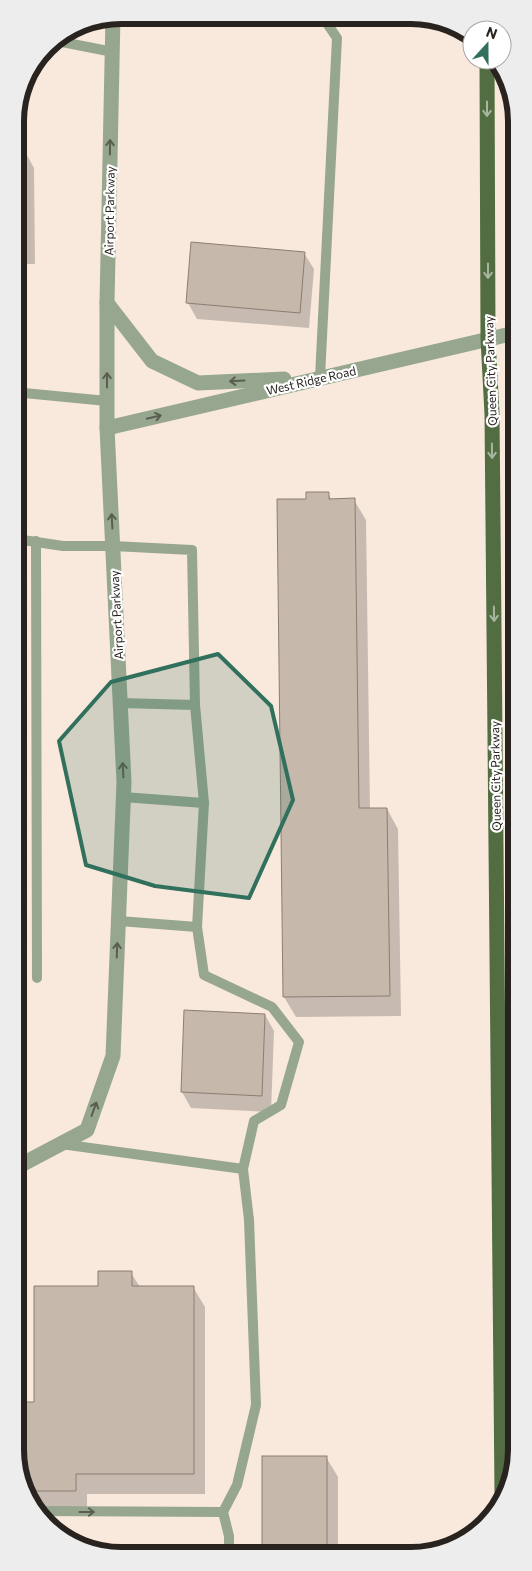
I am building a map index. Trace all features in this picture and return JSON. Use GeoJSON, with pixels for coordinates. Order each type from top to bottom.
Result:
{"type":"FeatureCollection","features":[{"type":"Feature","properties":{"kind":"main road","name":"Queen City Parkway"},"geometry":{"type":"LineString","coordinates":[[487,70],[488,339],[492,414],[502,1484]]}},
{"type":"Feature","properties":{"kind":"street","name":"Airport Parkway"},"geometry":{"type":"LineString","coordinates":[[24,1163],[87,1130],[113,1056],[124,796],[107,428],[107,303],[113,25]]}},
{"type":"Feature","properties":{"kind":"street"},"geometry":{"type":"LineString","coordinates":[[107,303],[152,361],[198,383],[320,377]]}},
{"type":"Feature","properties":{"kind":"street","name":"West Ridge Road"},"geometry":{"type":"LineString","coordinates":[[107,428],[508,335]]}},
{"type":"Feature","properties":{"kind":"lane"},"geometry":{"type":"LineString","coordinates":[[320,377],[337,38],[327,24]]}},
{"type":"Feature","properties":{"kind":"lane"},"geometry":{"type":"LineString","coordinates":[[64,42],[113,52]]}},
{"type":"Feature","properties":{"kind":"lane"},"geometry":{"type":"LineString","coordinates":[[24,393],[107,401]]}},
{"type":"Feature","properties":{"kind":"lane"},"geometry":{"type":"LineString","coordinates":[[24,540],[63,546],[113,546],[192,550],[195,705],[204,803],[197,927],[204,975],[272,1007],[299,1042],[281,1105],[254,1121],[243,1169],[249,1220],[256,1405],[237,1485],[223,1512],[229,1536],[229,1547]]}},
{"type":"Feature","properties":{"kind":"lane"},"geometry":{"type":"LineString","coordinates":[[36,542],[37,978]]}},
{"type":"Feature","properties":{"kind":"lane"},"geometry":{"type":"LineString","coordinates":[[120,703],[195,705]]}},
{"type":"Feature","properties":{"kind":"lane"},"geometry":{"type":"LineString","coordinates":[[124,796],[204,803]]}},
{"type":"Feature","properties":{"kind":"lane"},"geometry":{"type":"LineString","coordinates":[[118,921],[197,927]]}},
{"type":"Feature","properties":{"kind":"lane"},"geometry":{"type":"LineString","coordinates":[[60,1144],[243,1169]]}},
{"type":"Feature","properties":{"kind":"lane"},"geometry":{"type":"LineString","coordinates":[[46,1511],[223,1512]]}},
{"type":"Feature","properties":{"kind":"highlighted area"},"geometry":{"type":"Polygon","coordinates":[[[218,654],[271,706],[293,800],[249,898],[155,886],[86,865],[59,741],[111,682],[218,654]]]}},
{"type":"Feature","properties":{"kind":"building"},"geometry":{"type":"Polygon","coordinates":[[[191,242],[305,252],[300,313],[186,303],[191,242]]]}},
{"type":"Feature","properties":{"kind":"building"},"geometry":{"type":"Polygon","coordinates":[[[306,492],[329,492],[329,499],[355,498],[359,808],[387,808],[390,996],[283,997],[277,499],[306,499],[306,492]]]}},
{"type":"Feature","properties":{"kind":"building"},"geometry":{"type":"Polygon","coordinates":[[[184,1010],[265,1014],[262,1096],[181,1092],[184,1010]]]}},
{"type":"Feature","properties":{"kind":"building"},"geometry":{"type":"Polygon","coordinates":[[[98,1271],[132,1271],[132,1286],[194,1286],[194,1474],[76,1474],[76,1491],[33,1491],[24,1457],[24,1402],[34,1402],[34,1286],[98,1286],[98,1271]]]}},
{"type":"Feature","properties":{"kind":"building"},"geometry":{"type":"Polygon","coordinates":[[[262,1456],[327,1456],[327,1547],[262,1547],[262,1456]]]}}]}
